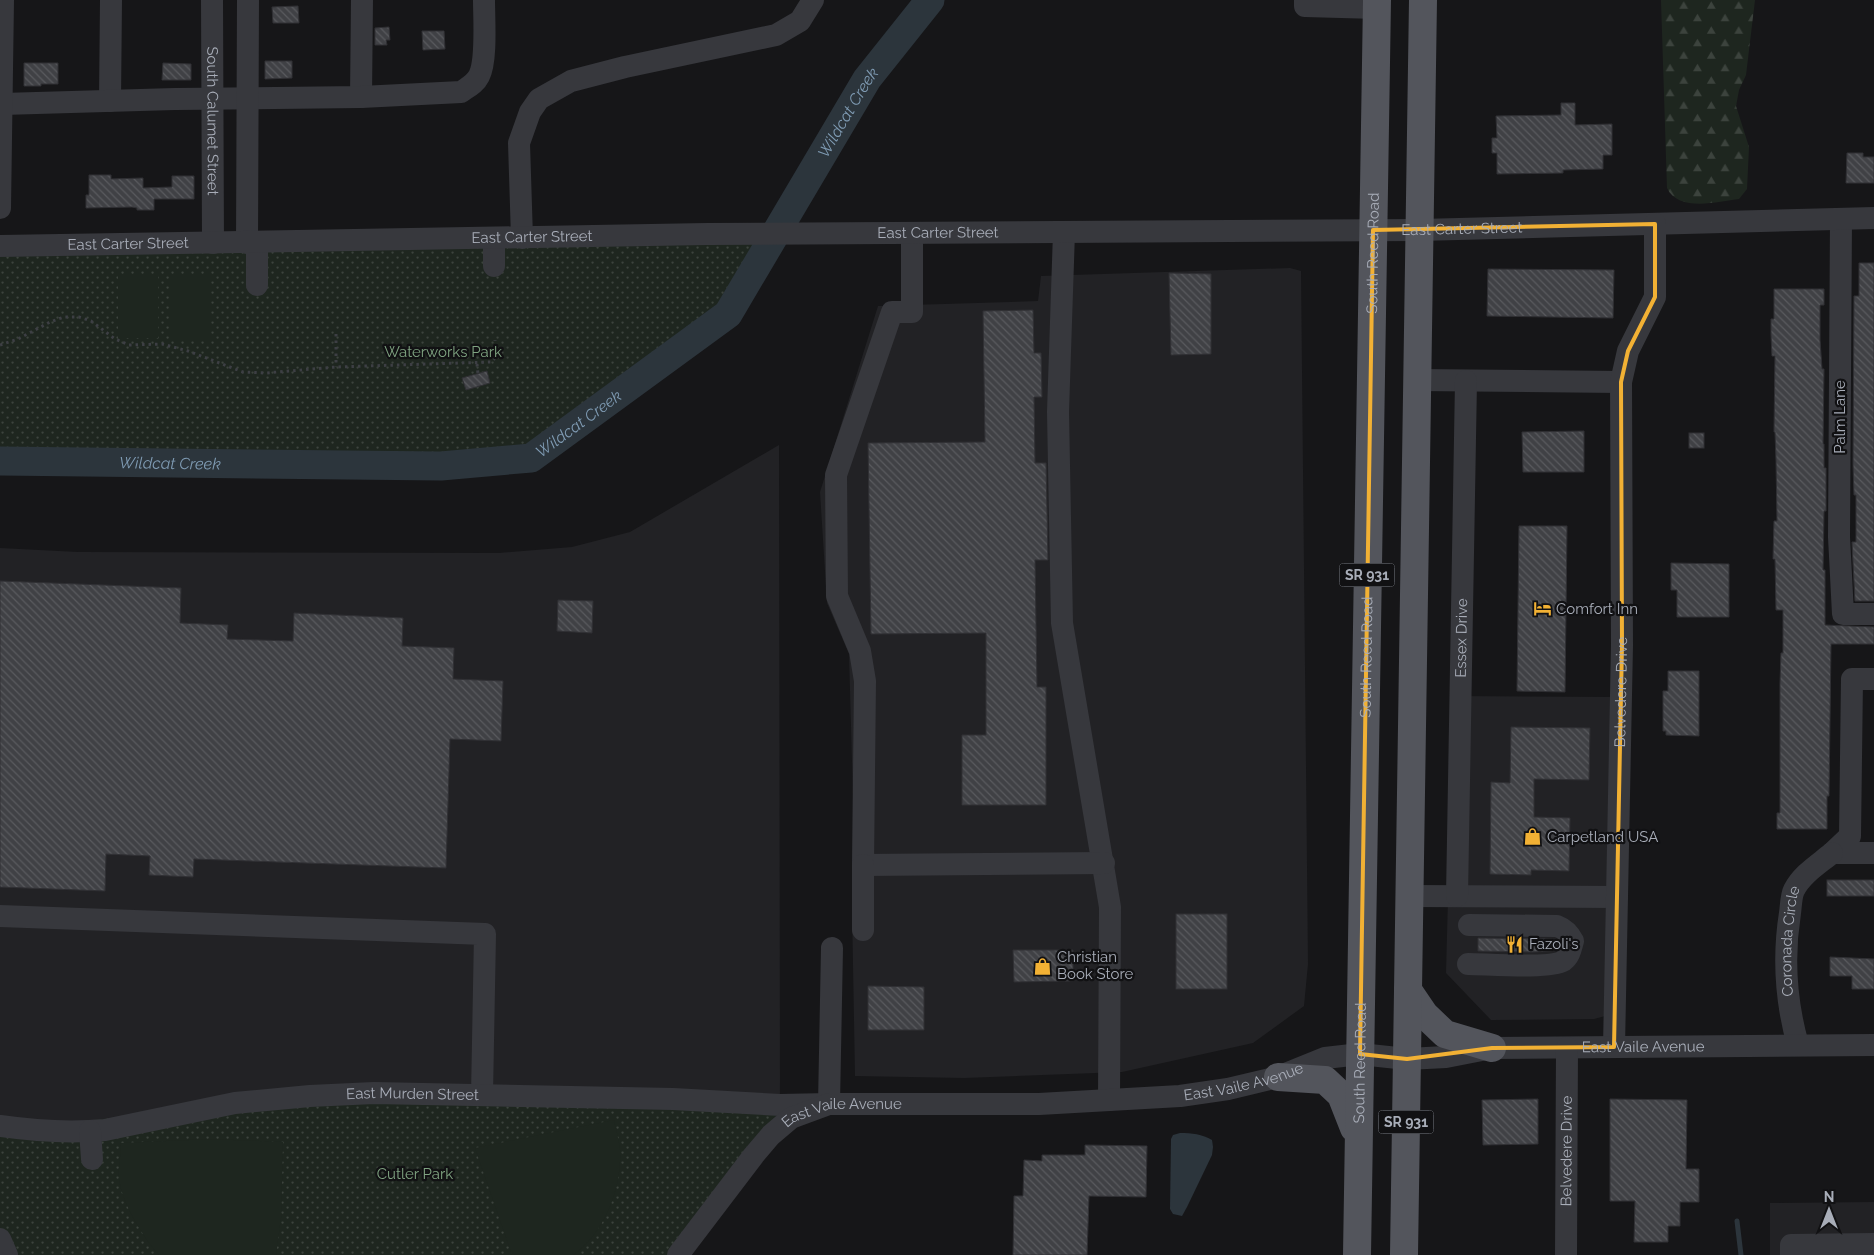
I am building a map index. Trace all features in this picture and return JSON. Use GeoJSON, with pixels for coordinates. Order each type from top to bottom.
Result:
{"type":"FeatureCollection","features":[{"type":"Feature","properties":{"kind":"main road","name":"SR 931"},"geometry":{"type":"LineString","coordinates":[[1404,1255],[1423,0]]}},
{"type":"Feature","properties":{"kind":"main road","name":"South Reed Road"},"geometry":{"type":"LineString","coordinates":[[1357,1255],[1377,4]]}},
{"type":"Feature","properties":{"kind":"main road"},"geometry":{"type":"LineString","coordinates":[[1408,990],[1426,1015],[1445,1034],[1492,1048]]}},
{"type":"Feature","properties":{"kind":"main road"},"geometry":{"type":"LineString","coordinates":[[1278,1077],[1325,1080],[1341,1095],[1351,1119],[1358,1149]]}},
{"type":"Feature","properties":{"kind":"street"},"geometry":{"type":"LineString","coordinates":[[0,208],[3,0]]}},
{"type":"Feature","properties":{"kind":"street"},"geometry":{"type":"LineString","coordinates":[[110,101],[111,0]]}},
{"type":"Feature","properties":{"kind":"street","name":"South Calumet Street"},"geometry":{"type":"LineString","coordinates":[[212,0],[213,243]]}},
{"type":"Feature","properties":{"kind":"street"},"geometry":{"type":"LineString","coordinates":[[248,0],[248,99],[252,243],[257,285]]}},
{"type":"Feature","properties":{"kind":"street"},"geometry":{"type":"LineString","coordinates":[[361,96],[362,0]]}},
{"type":"Feature","properties":{"kind":"street"},"geometry":{"type":"LineString","coordinates":[[2,104],[461,92],[472,85],[480,75],[484,50],[484,0]]}},
{"type":"Feature","properties":{"kind":"street"},"geometry":{"type":"LineString","coordinates":[[522,238],[519,143],[530,112],[539,99],[571,82],[616,69],[776,35],[800,21],[813,0]]}},
{"type":"Feature","properties":{"kind":"street"},"geometry":{"type":"LineString","coordinates":[[1305,0],[1305,6],[1377,4]]}},
{"type":"Feature","properties":{"kind":"street","name":"East Carter Street"},"geometry":{"type":"LineString","coordinates":[[0,246],[707,234],[1420,230],[1874,218]]}},
{"type":"Feature","properties":{"kind":"street","name":"Palm Lane"},"geometry":{"type":"LineString","coordinates":[[1841,219],[1839,537],[1844,614],[1874,614]]}},
{"type":"Feature","properties":{"kind":"street","name":"Belvedere Drive"},"geometry":{"type":"LineString","coordinates":[[1614,1047],[1622,645],[1621,382],[1628,351],[1655,297],[1655,224]]}},
{"type":"Feature","properties":{"kind":"street"},"geometry":{"type":"LineString","coordinates":[[1064,232],[1058,412],[1062,623],[1110,907],[1109,1100]]}},
{"type":"Feature","properties":{"kind":"street"},"geometry":{"type":"LineString","coordinates":[[863,930],[865,681],[860,651],[837,596],[836,475],[892,312],[912,312],[912,233]]}},
{"type":"Feature","properties":{"kind":"street"},"geometry":{"type":"LineString","coordinates":[[494,238],[494,266]]}},
{"type":"Feature","properties":{"kind":"street"},"geometry":{"type":"LineString","coordinates":[[1416,380],[1621,382]]}},
{"type":"Feature","properties":{"kind":"street","name":"Essex Drive"},"geometry":{"type":"LineString","coordinates":[[1457,896],[1466,381]]}},
{"type":"Feature","properties":{"kind":"street","name":"Coronada Circle"},"geometry":{"type":"LineString","coordinates":[[1798,1046],[1792,1025],[1786,984],[1786,938],[1794,891],[1806,874],[1850,836],[1852,679],[1874,678]]}},
{"type":"Feature","properties":{"kind":"street"},"geometry":{"type":"LineString","coordinates":[[1832,853],[1874,853]]}},
{"type":"Feature","properties":{"kind":"street"},"geometry":{"type":"LineString","coordinates":[[863,865],[1104,863]]}},
{"type":"Feature","properties":{"kind":"street"},"geometry":{"type":"LineString","coordinates":[[1408,896],[1617,897]]}},
{"type":"Feature","properties":{"kind":"street"},"geometry":{"type":"LineString","coordinates":[[0,916],[486,934],[482,1095]]}},
{"type":"Feature","properties":{"kind":"street"},"geometry":{"type":"LineString","coordinates":[[1468,964],[1547,965],[1561,962],[1568,956],[1573,940],[1564,928],[1557,926],[1469,925]]}},
{"type":"Feature","properties":{"kind":"street"},"geometry":{"type":"LineString","coordinates":[[829,1104],[832,948]]}},
{"type":"Feature","properties":{"kind":"street","name":"East Vaile Avenue"},"geometry":{"type":"LineString","coordinates":[[678,1255],[745,1166],[771,1135],[791,1118],[829,1104],[1038,1104],[1180,1096],[1228,1089],[1278,1077],[1325,1058],[1360,1054],[1407,1059],[1446,1056],[1492,1048],[1874,1045]]}},
{"type":"Feature","properties":{"kind":"street","name":"Belvedere Drive"},"geometry":{"type":"LineString","coordinates":[[1566,1255],[1567,1048]]}},
{"type":"Feature","properties":{"kind":"street","name":"East Murden Street"},"geometry":{"type":"LineString","coordinates":[[0,1126],[60,1132],[105,1130],[235,1103],[265,1099],[374,1093],[673,1099],[780,1105],[829,1104]]}},
{"type":"Feature","properties":{"kind":"street"},"geometry":{"type":"LineString","coordinates":[[90,1131],[92,1159]]}},
{"type":"Feature","properties":{"kind":"street"},"geometry":{"type":"LineString","coordinates":[[1791,1255],[1791,1245],[1874,1244]]}},
{"type":"Feature","properties":{"kind":"path"},"geometry":{"type":"LineString","coordinates":[[0,344],[18,339],[50,322],[64,317],[79,317],[91,321],[115,339],[129,345],[162,344],[188,351],[243,372],[266,373],[336,367],[477,364],[491,362],[495,358],[495,340]]}},
{"type":"Feature","properties":{"kind":"path"},"geometry":{"type":"LineString","coordinates":[[336,334],[336,367]]}},
{"type":"Feature","properties":{"kind":"path"},"geometry":{"type":"LineString","coordinates":[[477,364],[478,374]]}},
{"type":"Feature","properties":{"kind":"highlighted area"},"geometry":{"type":"Polygon","coordinates":[[[1655,224],[1655,297],[1628,351],[1621,382],[1622,645],[1614,1047],[1492,1048],[1407,1059],[1360,1054],[1373,230],[1655,224]]]}},
{"type":"Feature","properties":{"kind":"shaded area"},"geometry":{"type":"Polygon","coordinates":[[[1290,268],[1301,271],[1308,964],[1304,1006],[1253,1043],[1122,1072],[964,1078],[855,1076],[852,909],[854,834],[849,654],[827,603],[820,492],[878,306],[1038,301],[1041,276],[1290,268]]]}},
{"type":"Feature","properties":{"kind":"shaded area"},"geometry":{"type":"Polygon","coordinates":[[[779,445],[780,1105],[105,1130],[0,1126],[0,548],[78,552],[499,553],[572,547],[630,532],[779,445]]]}},
{"type":"Feature","properties":{"kind":"shaded area"},"geometry":{"type":"Polygon","coordinates":[[[1450,696],[1613,697],[1605,1016],[1594,1019],[1491,1020],[1446,973],[1450,822],[1450,696]]]}},
{"type":"Feature","properties":{"kind":"shaded area"},"geometry":{"type":"Polygon","coordinates":[[[1180,1133],[1197,1134],[1208,1138],[1212,1140],[1213,1147],[1212,1155],[1182,1216],[1173,1214],[1170,1209],[1171,1139],[1173,1135],[1180,1133]]]}},
{"type":"Feature","properties":{"kind":"shaded area"},"geometry":{"type":"Polygon","coordinates":[[[1874,1202],[1874,1255],[1770,1255],[1770,1203],[1874,1202]]]}},
{"type":"Feature","properties":{"kind":"green space"},"geometry":{"type":"Polygon","coordinates":[[[1661,0],[1755,0],[1746,75],[1739,90],[1736,106],[1749,147],[1747,189],[1739,199],[1699,204],[1689,203],[1672,195],[1667,188],[1661,0]]]}},
{"type":"Feature","properties":{"kind":"green space","name":"Waterworks Park"},"geometry":{"type":"Polygon","coordinates":[[[776,234],[728,314],[531,458],[441,466],[0,461],[0,246],[776,234]]]}},
{"type":"Feature","properties":{"kind":"green space"},"geometry":{"type":"Polygon","coordinates":[[[118,274],[158,274],[158,338],[118,338],[118,274]]]}},
{"type":"Feature","properties":{"kind":"green space"},"geometry":{"type":"Polygon","coordinates":[[[169,274],[209,274],[209,339],[169,339],[169,274]]]}},
{"type":"Feature","properties":{"kind":"green space","name":"Cutler Park"},"geometry":{"type":"Polygon","coordinates":[[[673,1099],[791,1118],[678,1255],[7,1255],[0,1239],[0,1126],[19,1129],[235,1103],[673,1099]]]}},
{"type":"Feature","properties":{"kind":"green space"},"geometry":{"type":"Polygon","coordinates":[[[614,1120],[620,1150],[618,1179],[609,1208],[594,1235],[573,1255],[512,1255],[475,1148],[614,1120]]]}},
{"type":"Feature","properties":{"kind":"green space"},"geometry":{"type":"Polygon","coordinates":[[[211,1139],[283,1142],[281,1218],[276,1255],[159,1255],[146,1239],[134,1219],[124,1198],[119,1179],[121,1143],[211,1139]]]}},
{"type":"Feature","properties":{"kind":"building"},"geometry":{"type":"Polygon","coordinates":[[[298,6],[299,23],[273,23],[272,7],[298,6]]]}},
{"type":"Feature","properties":{"kind":"building"},"geometry":{"type":"Polygon","coordinates":[[[389,27],[390,40],[386,40],[387,45],[375,45],[375,28],[389,27]]]}},
{"type":"Feature","properties":{"kind":"building"},"geometry":{"type":"Polygon","coordinates":[[[422,31],[444,31],[445,49],[423,50],[422,31]]]}},
{"type":"Feature","properties":{"kind":"building"},"geometry":{"type":"Polygon","coordinates":[[[265,61],[292,61],[292,78],[265,79],[265,61]]]}},
{"type":"Feature","properties":{"kind":"building"},"geometry":{"type":"Polygon","coordinates":[[[24,63],[58,63],[58,84],[24,86],[24,63]]]}},
{"type":"Feature","properties":{"kind":"building"},"geometry":{"type":"Polygon","coordinates":[[[163,63],[191,64],[191,80],[162,80],[163,63]]]}},
{"type":"Feature","properties":{"kind":"building"},"geometry":{"type":"Polygon","coordinates":[[[1561,103],[1575,103],[1575,125],[1612,124],[1612,155],[1603,155],[1603,169],[1563,170],[1563,173],[1497,174],[1497,153],[1492,153],[1492,138],[1497,138],[1496,116],[1561,115],[1561,103]]]}},
{"type":"Feature","properties":{"kind":"building"},"geometry":{"type":"Polygon","coordinates":[[[1847,153],[1863,153],[1863,157],[1874,157],[1874,183],[1846,183],[1847,153]]]}},
{"type":"Feature","properties":{"kind":"building"},"geometry":{"type":"Polygon","coordinates":[[[89,175],[111,175],[111,179],[143,178],[143,188],[172,187],[172,176],[194,176],[194,199],[154,199],[154,210],[137,210],[137,208],[132,207],[86,208],[86,195],[89,195],[89,175]]]}},
{"type":"Feature","properties":{"kind":"building"},"geometry":{"type":"Polygon","coordinates":[[[1859,263],[1874,263],[1874,601],[1855,601],[1852,542],[1856,542],[1856,495],[1854,495],[1853,464],[1854,296],[1859,296],[1859,263]]]}},
{"type":"Feature","properties":{"kind":"building"},"geometry":{"type":"Polygon","coordinates":[[[1488,269],[1614,270],[1613,318],[1487,316],[1488,269]]]}},
{"type":"Feature","properties":{"kind":"building"},"geometry":{"type":"Polygon","coordinates":[[[1169,273],[1211,274],[1211,354],[1171,355],[1169,273]]]}},
{"type":"Feature","properties":{"kind":"building"},"geometry":{"type":"Polygon","coordinates":[[[1774,289],[1824,289],[1824,305],[1820,305],[1820,340],[1822,369],[1824,369],[1823,444],[1824,468],[1826,468],[1823,570],[1825,570],[1825,625],[1874,627],[1874,644],[1831,644],[1827,829],[1777,829],[1777,813],[1780,813],[1780,683],[1781,653],[1783,653],[1783,610],[1776,610],[1775,559],[1773,559],[1774,521],[1777,521],[1774,432],[1775,356],[1772,356],[1771,335],[1771,319],[1774,319],[1774,289]]]}},
{"type":"Feature","properties":{"kind":"building"},"geometry":{"type":"Polygon","coordinates":[[[1033,310],[1034,353],[1041,353],[1042,397],[1034,397],[1035,463],[1046,463],[1048,560],[1035,560],[1037,687],[1046,687],[1046,805],[962,805],[962,735],[986,735],[986,633],[871,634],[868,443],[985,442],[983,311],[1033,310]]]}},
{"type":"Feature","properties":{"kind":"building"},"geometry":{"type":"Polygon","coordinates":[[[487,371],[490,383],[466,390],[462,378],[487,371]]]}},
{"type":"Feature","properties":{"kind":"building"},"geometry":{"type":"Polygon","coordinates":[[[1584,431],[1584,472],[1523,472],[1522,432],[1584,431]]]}},
{"type":"Feature","properties":{"kind":"building"},"geometry":{"type":"Polygon","coordinates":[[[1689,433],[1704,433],[1704,448],[1689,448],[1689,433]]]}},
{"type":"Feature","properties":{"kind":"building","name":"Comfort Inn"},"geometry":{"type":"Polygon","coordinates":[[[1519,526],[1567,526],[1565,692],[1517,691],[1519,526]]]}},
{"type":"Feature","properties":{"kind":"building"},"geometry":{"type":"Polygon","coordinates":[[[1671,563],[1729,564],[1729,617],[1677,617],[1677,590],[1671,590],[1671,563]]]}},
{"type":"Feature","properties":{"kind":"building"},"geometry":{"type":"Polygon","coordinates":[[[0,581],[181,588],[180,623],[228,625],[227,639],[293,641],[294,613],[403,618],[402,646],[454,648],[453,679],[503,681],[501,741],[450,739],[446,868],[194,859],[193,877],[149,875],[150,856],[106,854],[105,891],[0,887],[0,581]]]}},
{"type":"Feature","properties":{"kind":"building"},"geometry":{"type":"Polygon","coordinates":[[[558,600],[593,601],[592,633],[557,631],[558,600]]]}},
{"type":"Feature","properties":{"kind":"building"},"geometry":{"type":"Polygon","coordinates":[[[1668,671],[1699,671],[1699,736],[1666,735],[1666,731],[1663,731],[1663,691],[1668,691],[1668,671]]]}},
{"type":"Feature","properties":{"kind":"building"},"geometry":{"type":"Polygon","coordinates":[[[1511,727],[1590,728],[1589,780],[1534,779],[1534,817],[1570,818],[1569,871],[1531,870],[1531,875],[1490,874],[1491,782],[1510,783],[1511,727]]]}},
{"type":"Feature","properties":{"kind":"building"},"geometry":{"type":"Polygon","coordinates":[[[1827,880],[1874,880],[1874,896],[1827,896],[1827,880]]]}},
{"type":"Feature","properties":{"kind":"building"},"geometry":{"type":"Polygon","coordinates":[[[1176,914],[1227,914],[1227,989],[1176,989],[1176,914]]]}},
{"type":"Feature","properties":{"kind":"building"},"geometry":{"type":"Polygon","coordinates":[[[1478,938],[1552,939],[1552,951],[1478,951],[1478,938]]]}},
{"type":"Feature","properties":{"kind":"building","name":"Christian Book Store"},"geometry":{"type":"Polygon","coordinates":[[[1013,950],[1073,950],[1073,981],[1014,982],[1013,950]]]}},
{"type":"Feature","properties":{"kind":"building"},"geometry":{"type":"Polygon","coordinates":[[[1830,957],[1874,959],[1874,989],[1852,989],[1852,976],[1830,976],[1830,957]]]}},
{"type":"Feature","properties":{"kind":"building"},"geometry":{"type":"Polygon","coordinates":[[[868,986],[924,987],[924,1030],[868,1030],[868,986]]]}},
{"type":"Feature","properties":{"kind":"building"},"geometry":{"type":"Polygon","coordinates":[[[1538,1099],[1538,1144],[1483,1145],[1482,1100],[1538,1099]]]}},
{"type":"Feature","properties":{"kind":"building"},"geometry":{"type":"Polygon","coordinates":[[[1610,1099],[1687,1100],[1686,1169],[1699,1169],[1699,1202],[1680,1202],[1680,1226],[1668,1226],[1668,1242],[1634,1242],[1635,1201],[1610,1201],[1610,1099]]]}},
{"type":"Feature","properties":{"kind":"building"},"geometry":{"type":"Polygon","coordinates":[[[1085,1145],[1147,1146],[1146,1197],[1089,1196],[1087,1255],[1013,1255],[1014,1196],[1023,1196],[1024,1160],[1042,1161],[1042,1155],[1085,1155],[1085,1145]]]}},
{"type":"Feature","properties":{"kind":"waterway","name":"Wildcat Creek"},"geometry":{"type":"LineString","coordinates":[[0,461],[441,466],[531,458],[728,314],[867,79],[930,0]]}},
{"type":"Feature","properties":{"kind":"waterway"},"geometry":{"type":"LineString","coordinates":[[1737,1221],[1741,1255]]}},
{"type":"Feature","properties":{"kind":"place","name":"Comfort Inn"},"geometry":{"type":"Point","coordinates":[1542,609]}},
{"type":"Feature","properties":{"kind":"place","name":"Carpetland USA"},"geometry":{"type":"Point","coordinates":[1533,837]}},
{"type":"Feature","properties":{"kind":"place","name":"Fazoli's"},"geometry":{"type":"Point","coordinates":[1515,944]}},
{"type":"Feature","properties":{"kind":"place","name":"Christian Book Store"},"geometry":{"type":"Point","coordinates":[1043,966]}}]}
